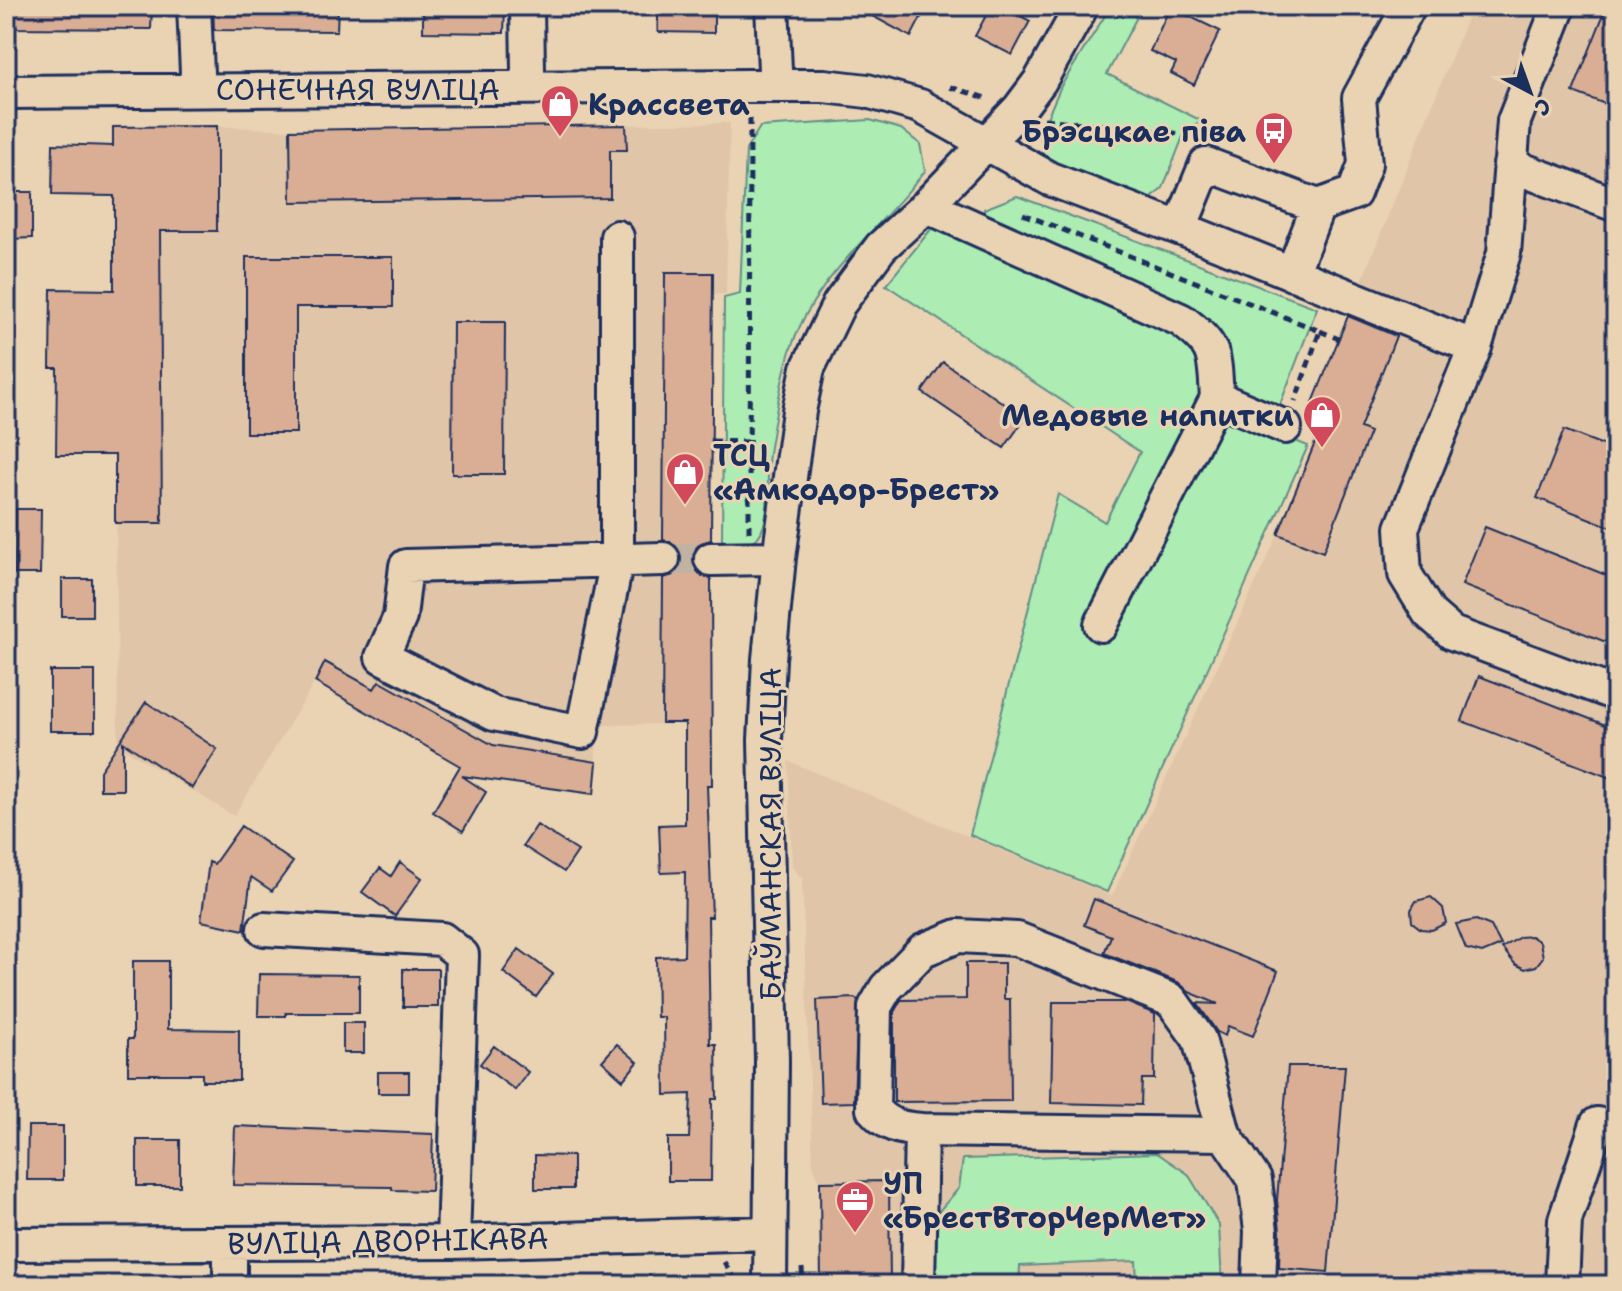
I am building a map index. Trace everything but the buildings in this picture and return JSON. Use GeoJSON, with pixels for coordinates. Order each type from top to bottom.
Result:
{"type":"FeatureCollection","features":[{"type":"Feature","properties":{"kind":"street"},"geometry":{"type":"LineString","coordinates":[[194,6],[197,73],[194,90]]}},
{"type":"Feature","properties":{"kind":"street"},"geometry":{"type":"LineString","coordinates":[[524,88],[528,71],[527,6]]}},
{"type":"Feature","properties":{"kind":"street"},"geometry":{"type":"LineString","coordinates":[[772,6],[775,70],[772,86]]}},
{"type":"Feature","properties":{"kind":"street","name":"БАЎМАНСКАЯ ВУЛІЦА"},"geometry":{"type":"LineString","coordinates":[[770,1285],[772,1061],[765,740],[779,558],[799,411],[808,368],[839,304],[881,247],[926,206],[1019,109],[1040,81],[1082,6]]}},
{"type":"Feature","properties":{"kind":"street"},"geometry":{"type":"LineString","coordinates":[[1180,228],[1206,164],[1318,206],[1354,193],[1365,164],[1359,98],[1409,6]]}},
{"type":"Feature","properties":{"kind":"street"},"geometry":{"type":"LineString","coordinates":[[1559,6],[1514,121],[1504,253],[1475,347],[1402,528],[1405,574],[1429,613],[1452,633],[1616,694]]}},
{"type":"Feature","properties":{"kind":"street","name":"СОНЕЧНАЯ ВУЛІЦА"},"geometry":{"type":"LineString","coordinates":[[6,92],[824,86],[880,95],[920,106],[1050,179],[1475,347]]}},
{"type":"Feature","properties":{"kind":"street"},"geometry":{"type":"LineString","coordinates":[[1510,165],[1616,205]]}},
{"type":"Feature","properties":{"kind":"street"},"geometry":{"type":"LineString","coordinates":[[926,206],[1181,320],[1205,338],[1214,360],[1217,398],[1101,625]]}},
{"type":"Feature","properties":{"kind":"street"},"geometry":{"type":"LineString","coordinates":[[1292,274],[1318,206]]}},
{"type":"Feature","properties":{"kind":"street"},"geometry":{"type":"LineString","coordinates":[[617,237],[617,560],[582,732],[494,714],[382,657],[400,617],[406,566],[617,560],[663,559]]}},
{"type":"Feature","properties":{"kind":"street"},"geometry":{"type":"LineString","coordinates":[[1217,398],[1285,427]]}},
{"type":"Feature","properties":{"kind":"street"},"geometry":{"type":"LineString","coordinates":[[711,559],[779,558]]}},
{"type":"Feature","properties":{"kind":"street"},"geometry":{"type":"LineString","coordinates":[[264,929],[442,939],[462,955],[453,1242]]}},
{"type":"Feature","properties":{"kind":"street"},"geometry":{"type":"LineString","coordinates":[[1224,1134],[921,1130],[894,1127],[880,1119],[873,1109],[875,1007],[886,988],[923,950],[958,936],[1017,939],[1171,1000],[1199,1039],[1224,1134],[1255,1180],[1261,1231],[1259,1285]]}},
{"type":"Feature","properties":{"kind":"street"},"geometry":{"type":"LineString","coordinates":[[1562,1285],[1565,1220],[1597,1124]]}},
{"type":"Feature","properties":{"kind":"street"},"geometry":{"type":"LineString","coordinates":[[918,1285],[921,1130]]}},
{"type":"Feature","properties":{"kind":"street","name":"ВУЛІЦА ДВОРНІКАВА"},"geometry":{"type":"LineString","coordinates":[[6,1244],[453,1242],[770,1233]]}},
{"type":"Feature","properties":{"kind":"street"},"geometry":{"type":"LineString","coordinates":[[230,1243],[230,1285]]}},
{"type":"Feature","properties":{"kind":"path"},"geometry":{"type":"LineString","coordinates":[[1320,331],[1339,339]]}},
{"type":"Feature","properties":{"kind":"path"},"geometry":{"type":"LineString","coordinates":[[712,441],[749,442]]}},
{"type":"Feature","properties":{"kind":"shaded area"},"geometry":{"type":"Polygon","coordinates":[[[1472,6],[1616,6],[1616,1285],[821,1285],[820,1182],[813,1165],[802,879],[792,867],[788,761],[1112,896],[1278,534],[1324,419],[1308,415],[1472,6]]]}},
{"type":"Feature","properties":{"kind":"shaded area"},"geometry":{"type":"Polygon","coordinates":[[[730,123],[726,294],[713,294],[710,723],[605,725],[597,737],[594,794],[480,778],[315,682],[234,816],[118,745],[113,127],[217,126],[290,130],[730,123]]]}},
{"type":"Feature","properties":{"kind":"shaded area"},"geometry":{"type":"Polygon","coordinates":[[[429,1280],[431,1285],[213,1285],[215,1282],[429,1280]]]}},
{"type":"Feature","properties":{"kind":"green space"},"geometry":{"type":"Polygon","coordinates":[[[1111,6],[1128,6],[1138,15],[1107,74],[1202,121],[1186,129],[1163,188],[1152,198],[1134,200],[1059,170],[1043,153],[1040,134],[1061,86],[1111,6]]]}},
{"type":"Feature","properties":{"kind":"green space"},"geometry":{"type":"Polygon","coordinates":[[[870,120],[901,129],[920,144],[925,171],[831,277],[801,324],[790,351],[775,415],[769,453],[767,509],[762,529],[758,537],[751,541],[722,541],[724,298],[740,294],[746,150],[760,127],[870,120]]]}},
{"type":"Feature","properties":{"kind":"green space"},"geometry":{"type":"Polygon","coordinates":[[[1017,196],[1317,308],[1270,431],[1308,446],[1107,892],[970,835],[1058,494],[1105,522],[1140,452],[886,285],[932,228],[965,237],[1217,337],[983,222],[984,209],[1017,196]]]}},
{"type":"Feature","properties":{"kind":"green space"},"geometry":{"type":"Polygon","coordinates":[[[1157,1153],[1188,1174],[1219,1225],[1222,1285],[1137,1285],[1136,1261],[1020,1266],[1019,1285],[934,1285],[932,1219],[959,1188],[963,1159],[1157,1153]]]}},
{"type":"Feature","properties":{"kind":"tunnel"},"geometry":{"type":"LineString","coordinates":[[663,559],[711,559]]}},
{"type":"Feature","properties":{"kind":"place","name":"Крассвета"},"geometry":{"type":"Point","coordinates":[560,138]}},
{"type":"Feature","properties":{"kind":"place","name":"Брэсцкае піва"},"geometry":{"type":"Point","coordinates":[1274,165]}},
{"type":"Feature","properties":{"kind":"place","name":"Медовые напитки"},"geometry":{"type":"Point","coordinates":[1322,449]}},
{"type":"Feature","properties":{"kind":"place","name":"ТСЦ «Амкодор-Брест»"},"geometry":{"type":"Point","coordinates":[685,506]}},
{"type":"Feature","properties":{"kind":"place","name":"УП «БрестВторЧерМет»"},"geometry":{"type":"Point","coordinates":[855,1234]}}]}
